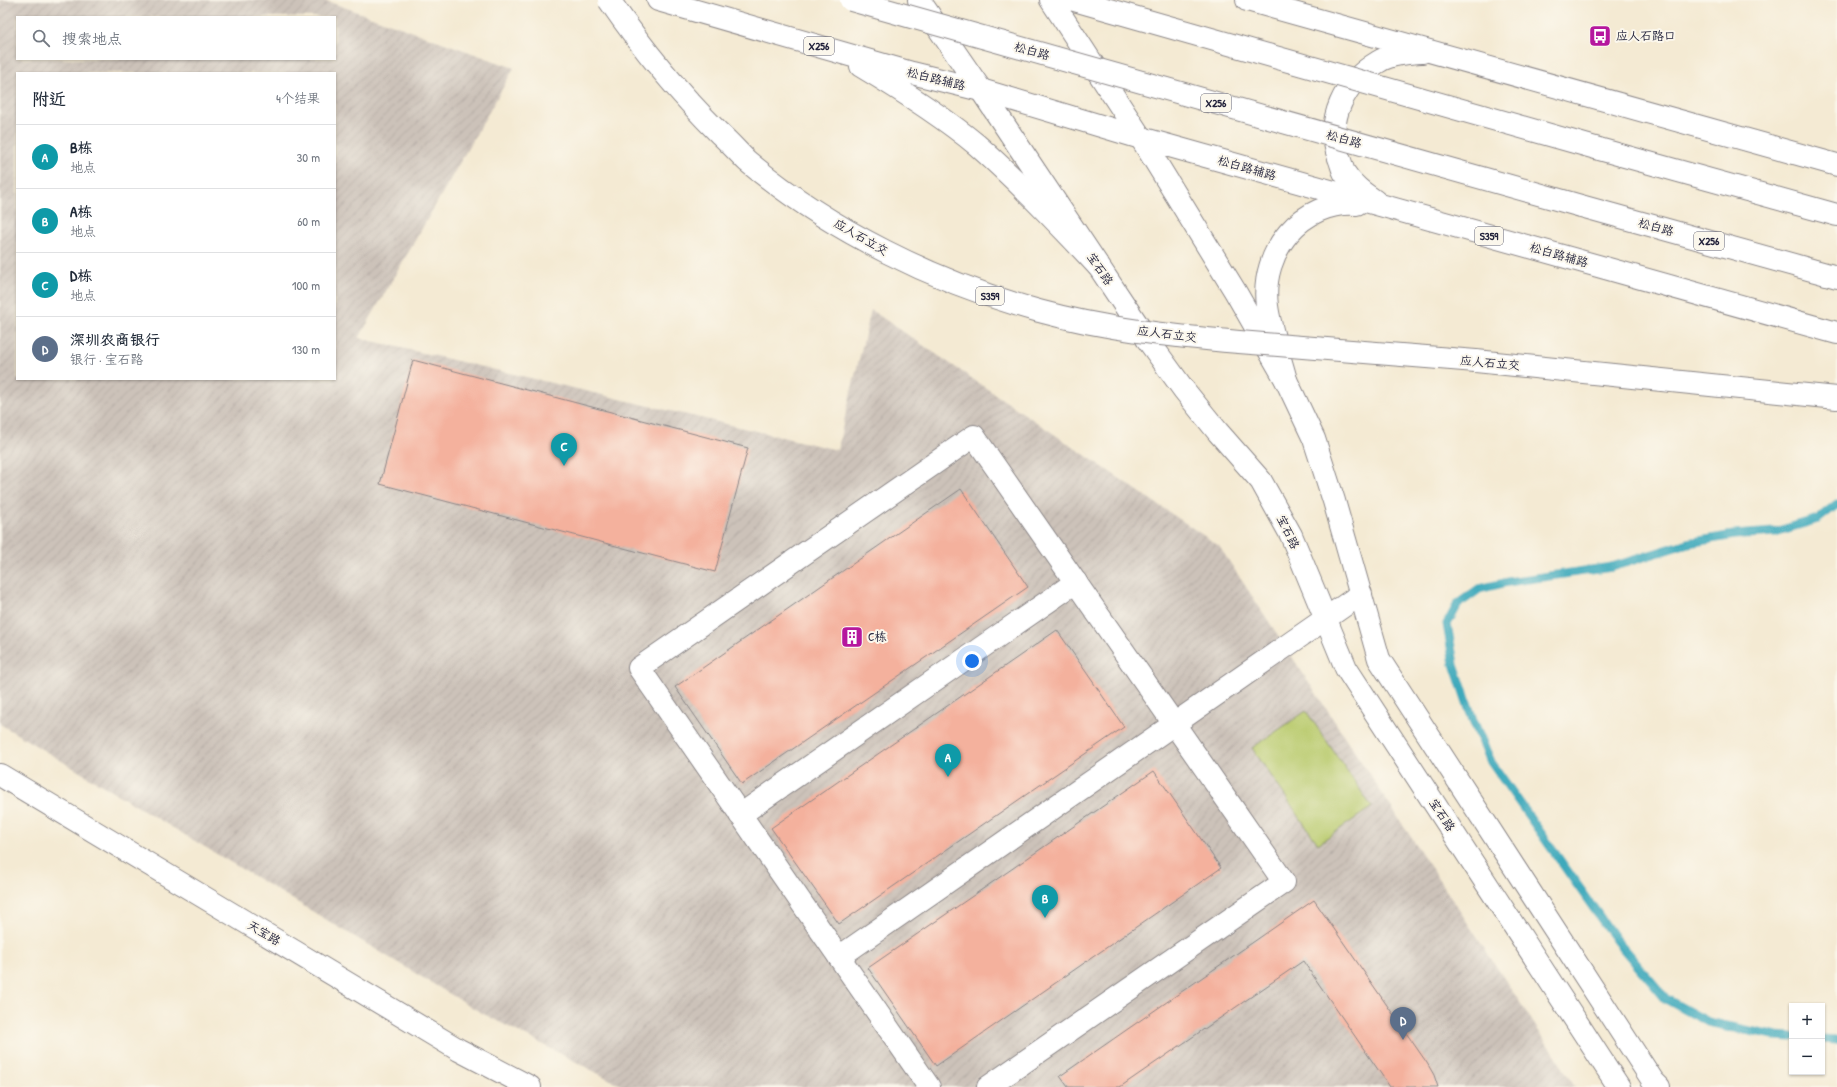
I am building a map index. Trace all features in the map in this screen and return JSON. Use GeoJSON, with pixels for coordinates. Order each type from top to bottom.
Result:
{"type":"FeatureCollection","features":[{"type":"Feature","properties":{"kind":"main road","name":"应人石立交"},"geometry":{"type":"LineString","coordinates":[[609,0],[647,53],[689,103],[747,160],[806,205],[888,253],[959,286],[1040,312],[1122,329],[1316,349],[1476,361],[1837,398]]}},
{"type":"Feature","properties":{"kind":"main road","name":"松白路辅路"},"geometry":{"type":"LineString","coordinates":[[658,0],[912,73],[981,90],[1140,138],[1837,333]]}},
{"type":"Feature","properties":{"kind":"main road","name":"松白路"},"geometry":{"type":"LineString","coordinates":[[851,0],[1837,277]]}},
{"type":"Feature","properties":{"kind":"main road","name":"宝石路"},"geometry":{"type":"LineString","coordinates":[[919,0],[1098,266],[1184,390],[1218,432],[1261,480],[1291,535],[1346,668],[1619,1087]]}},
{"type":"Feature","properties":{"kind":"main road"},"geometry":{"type":"LineString","coordinates":[[1051,0],[1140,138],[1235,291],[1286,380],[1314,439],[1334,501],[1380,659],[1656,1084]]}},
{"type":"Feature","properties":{"kind":"main road"},"geometry":{"type":"LineString","coordinates":[[1074,0],[1837,215]]}},
{"type":"Feature","properties":{"kind":"main road"},"geometry":{"type":"LineString","coordinates":[[1247,0],[1837,166]]}},
{"type":"Feature","properties":{"kind":"main road"},"geometry":{"type":"LineString","coordinates":[[838,52],[914,98],[976,145],[1036,200],[1098,266]]}},
{"type":"Feature","properties":{"kind":"main road"},"geometry":{"type":"LineString","coordinates":[[1385,207],[1361,192],[1344,172],[1335,147],[1334,122],[1342,97],[1358,76],[1379,61],[1404,53],[1431,52]]}},
{"type":"Feature","properties":{"kind":"main road"},"geometry":{"type":"LineString","coordinates":[[1286,380],[1267,305],[1267,279],[1278,246],[1296,224],[1322,208],[1344,203],[1385,207]]}},
{"type":"Feature","properties":{"kind":"main road"},"geometry":{"type":"LineString","coordinates":[[929,1087],[639,668],[974,436],[1284,882],[988,1087]]}},
{"type":"Feature","properties":{"kind":"main road"},"geometry":{"type":"LineString","coordinates":[[740,815],[1076,582]]}},
{"type":"Feature","properties":{"kind":"main road"},"geometry":{"type":"LineString","coordinates":[[838,956],[1361,594]]}},
{"type":"Feature","properties":{"kind":"main road","name":"天宝路"},"geometry":{"type":"LineString","coordinates":[[0,775],[459,1050],[530,1087]]}},
{"type":"Feature","properties":{"kind":"shaded area"},"geometry":{"type":"Polygon","coordinates":[[[0,0],[324,0],[514,68],[359,338],[837,450],[871,310],[1219,546],[1575,1086],[624,1087],[480,1012],[0,724],[0,0]]]}},
{"type":"Feature","properties":{"kind":"green space"},"geometry":{"type":"Polygon","coordinates":[[[1306,711],[1372,807],[1318,844],[1252,748],[1306,711]]]}},
{"type":"Feature","properties":{"kind":"building"},"geometry":{"type":"Polygon","coordinates":[[[413,360],[748,448],[715,572],[380,484],[413,360]]]}},
{"type":"Feature","properties":{"kind":"building","name":"C栋"},"geometry":{"type":"Polygon","coordinates":[[[961,489],[1028,587],[742,784],[675,687],[961,489]]]}},
{"type":"Feature","properties":{"kind":"building"},"geometry":{"type":"Polygon","coordinates":[[[1057,630],[1124,727],[839,924],[771,828],[1057,630]]]}},
{"type":"Feature","properties":{"kind":"building"},"geometry":{"type":"Polygon","coordinates":[[[1154,771],[1221,868],[936,1066],[868,968],[1154,771]]]}},
{"type":"Feature","properties":{"kind":"building"},"geometry":{"type":"Polygon","coordinates":[[[1314,900],[1427,1063],[1434,1075],[1438,1087],[1390,1087],[1303,961],[1120,1087],[1068,1087],[1060,1076],[1314,900]]]}},
{"type":"Feature","properties":{"kind":"waterway"},"geometry":{"type":"LineString","coordinates":[[1789,1037],[1774,1036],[1708,1022],[1666,999],[1616,940],[1491,762],[1473,720],[1454,664],[1447,624],[1458,604],[1479,589],[1508,582],[1612,567],[1688,543],[1734,535],[1775,532],[1818,519],[1837,504]]}},
{"type":"Feature","properties":{"kind":"waterway"},"geometry":{"type":"LineString","coordinates":[[1825,1039],[1837,1040]]}},
{"type":"Feature","properties":{"kind":"place","name":"应人石路口"},"geometry":{"type":"Point","coordinates":[1600,36]}},
{"type":"Feature","properties":{"kind":"place","name":"D栋"},"geometry":{"type":"Point","coordinates":[564,466]}},
{"type":"Feature","properties":{"kind":"place","name":"C栋"},"geometry":{"type":"Point","coordinates":[852,637]}},
{"type":"Feature","properties":{"kind":"place","name":"B栋"},"geometry":{"type":"Point","coordinates":[948,777]}},
{"type":"Feature","properties":{"kind":"place","name":"A栋"},"geometry":{"type":"Point","coordinates":[1045,918]}},
{"type":"Feature","properties":{"kind":"place","name":"深圳农商银行"},"geometry":{"type":"Point","coordinates":[1403,1040]}}]}
